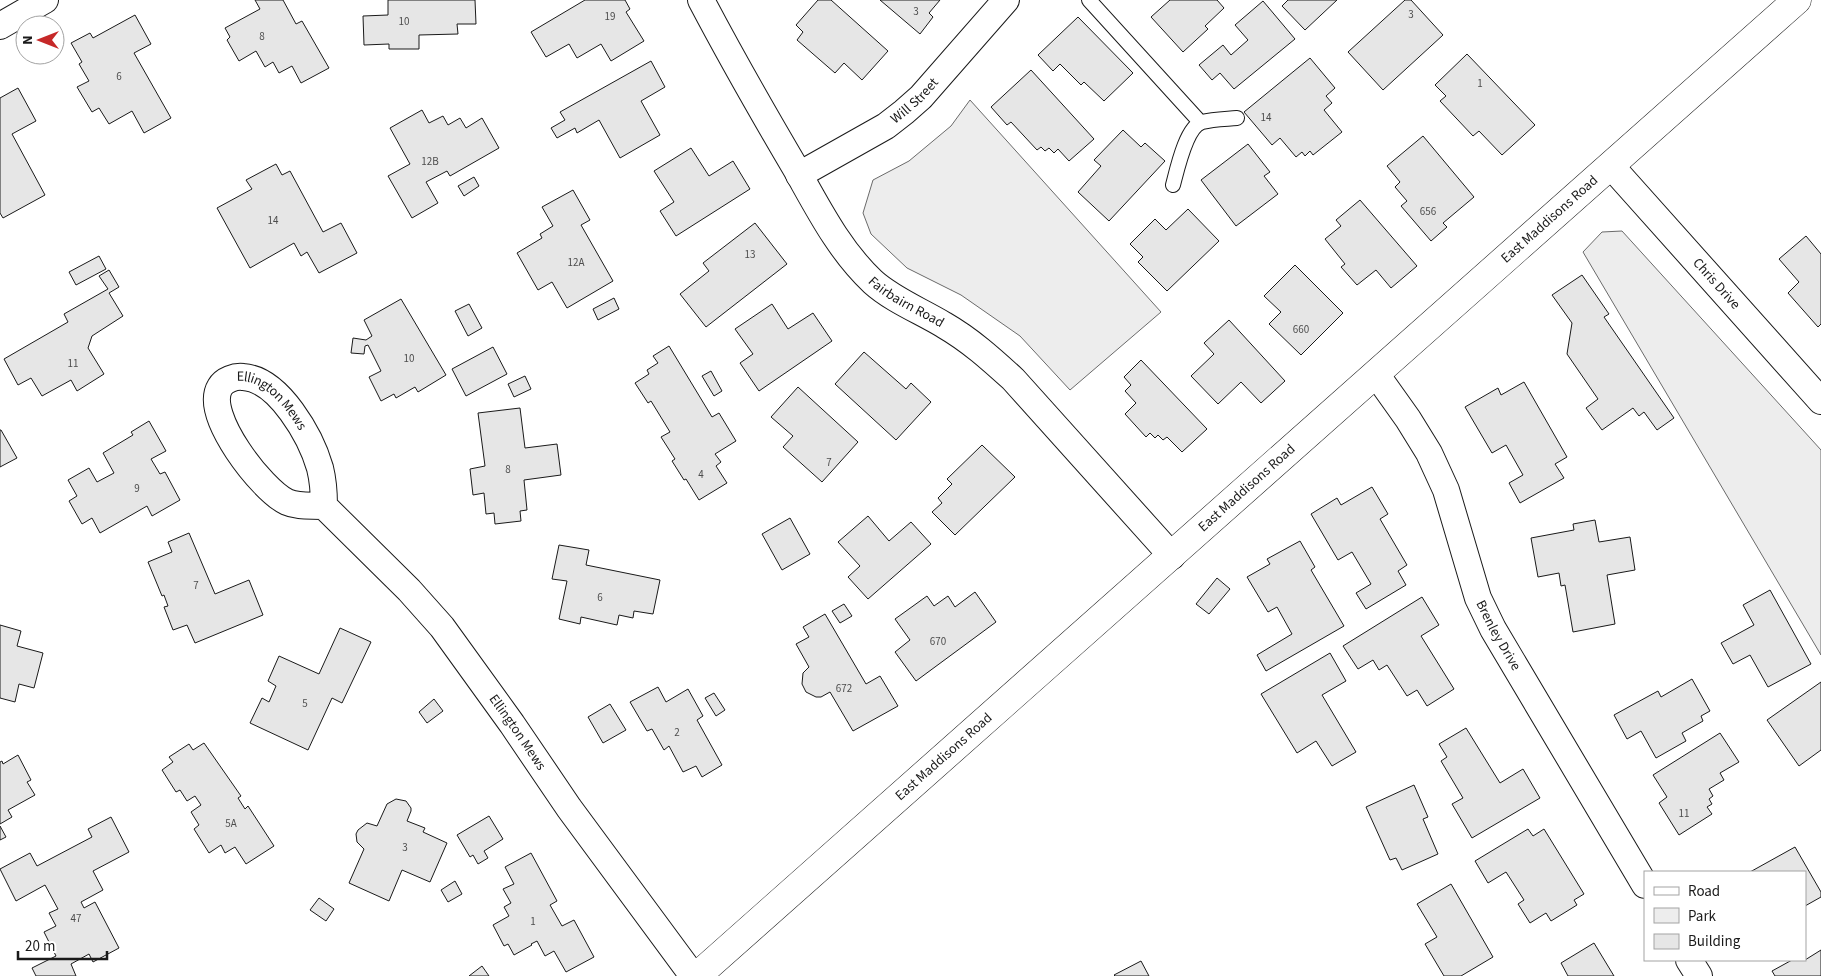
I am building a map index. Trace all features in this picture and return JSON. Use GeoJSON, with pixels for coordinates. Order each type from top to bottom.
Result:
{"type":"FeatureCollection","features":[{"type":"Feature","properties":{"kind":"street"},"geometry":{"type":"LineString","coordinates":[[0,26],[45,0]]}},
{"type":"Feature","properties":{"kind":"street","name":"Fairbairn Road"},"geometry":{"type":"LineString","coordinates":[[700,0],[735,65],[829,226],[859,268],[875,284],[967,339],[991,358],[1013,379],[1172,556]]}},
{"type":"Feature","properties":{"kind":"street","name":"Will Street"},"geometry":{"type":"LineString","coordinates":[[799,175],[886,126],[904,112],[921,97],[1006,0]]}},
{"type":"Feature","properties":{"kind":"street","name":"East Maddisons Road"},"geometry":{"type":"LineString","coordinates":[[695,976],[1172,556],[1797,0]]}},
{"type":"Feature","properties":{"kind":"street","name":"Chris Drive"},"geometry":{"type":"LineString","coordinates":[[1611,166],[1820,399]]}},
{"type":"Feature","properties":{"kind":"street","name":"Brenley Drive"},"geometry":{"type":"LineString","coordinates":[[1376,374],[1429,452],[1446,490],[1478,598],[1493,628],[1644,884]]}},
{"type":"Feature","properties":{"kind":"street","name":"Ellington Mews"},"geometry":{"type":"LineString","coordinates":[[324,506],[324,487],[320,467],[309,441],[296,418],[281,399],[254,378],[240,377],[227,380],[220,388],[217,400],[218,412],[225,429],[253,472],[275,494],[288,502],[324,506],[409,590],[442,627],[597,847],[695,976]]}},
{"type":"Feature","properties":{"kind":"street"},"geometry":{"type":"LineString","coordinates":[[1690,961],[1699,976]]}},
{"type":"Feature","properties":{"kind":"lane"},"geometry":{"type":"LineString","coordinates":[[1089,0],[1200,122]]}},
{"type":"Feature","properties":{"kind":"lane"},"geometry":{"type":"LineString","coordinates":[[1173,185],[1187,138],[1192,129],[1200,122],[1238,118]]}},
{"type":"Feature","properties":{"kind":"green space"},"geometry":{"type":"Polygon","coordinates":[[[970,100],[1161,312],[1070,390],[1020,336],[961,295],[907,268],[871,234],[863,213],[873,180],[909,161],[951,126],[970,100]]]}},
{"type":"Feature","properties":{"kind":"green space"},"geometry":{"type":"Polygon","coordinates":[[[1622,231],[1821,450],[1821,655],[1583,252],[1602,232],[1622,231]]]}},
{"type":"Feature","properties":{"kind":"building"},"geometry":{"type":"Polygon","coordinates":[[[255,0],[283,0],[296,24],[302,21],[329,68],[301,83],[292,66],[279,73],[273,62],[265,67],[256,51],[239,61],[227,40],[230,37],[225,28],[260,9],[255,0]]]}},
{"type":"Feature","properties":{"kind":"building"},"geometry":{"type":"Polygon","coordinates":[[[388,0],[475,0],[476,24],[457,24],[458,34],[419,35],[419,49],[389,49],[389,44],[364,45],[363,16],[388,15],[388,0]]]}},
{"type":"Feature","properties":{"kind":"building"},"geometry":{"type":"Polygon","coordinates":[[[585,0],[625,0],[630,9],[626,12],[644,41],[611,61],[601,44],[577,58],[569,44],[546,57],[531,32],[585,0]]]}},
{"type":"Feature","properties":{"kind":"building"},"geometry":{"type":"Polygon","coordinates":[[[818,0],[831,0],[888,51],[862,80],[844,63],[835,73],[797,40],[803,32],[796,25],[818,0]]]}},
{"type":"Feature","properties":{"kind":"building"},"geometry":{"type":"Polygon","coordinates":[[[880,0],[940,0],[929,13],[933,17],[920,34],[880,0]]]}},
{"type":"Feature","properties":{"kind":"building"},"geometry":{"type":"Polygon","coordinates":[[[1170,0],[1217,0],[1224,8],[1205,26],[1208,29],[1183,52],[1151,17],[1170,0]]]}},
{"type":"Feature","properties":{"kind":"building"},"geometry":{"type":"Polygon","coordinates":[[[1288,0],[1337,0],[1305,30],[1282,6],[1288,0]]]}},
{"type":"Feature","properties":{"kind":"building"},"geometry":{"type":"Polygon","coordinates":[[[1405,0],[1411,0],[1443,35],[1383,90],[1348,52],[1405,0]]]}},
{"type":"Feature","properties":{"kind":"building"},"geometry":{"type":"Polygon","coordinates":[[[1263,1],[1295,39],[1234,89],[1220,73],[1212,80],[1199,65],[1223,45],[1231,55],[1248,40],[1235,25],[1263,1]]]}},
{"type":"Feature","properties":{"kind":"building"},"geometry":{"type":"Polygon","coordinates":[[[135,15],[151,44],[134,53],[171,118],[144,133],[132,111],[109,124],[99,108],[92,112],[77,87],[89,81],[79,64],[82,62],[71,43],[90,33],[93,38],[135,15]]]}},
{"type":"Feature","properties":{"kind":"building"},"geometry":{"type":"Polygon","coordinates":[[[1078,17],[1133,73],[1104,101],[1084,82],[1081,85],[1060,64],[1053,71],[1038,55],[1078,17]]]}},
{"type":"Feature","properties":{"kind":"building"},"geometry":{"type":"Polygon","coordinates":[[[1467,54],[1535,125],[1502,155],[1479,131],[1473,136],[1440,101],[1446,96],[1435,85],[1467,54]]]}},
{"type":"Feature","properties":{"kind":"building"},"geometry":{"type":"Polygon","coordinates":[[[1310,58],[1335,88],[1326,96],[1332,103],[1324,110],[1342,132],[1313,155],[1310,151],[1305,156],[1302,152],[1296,157],[1280,138],[1272,145],[1244,112],[1310,58]]]}},
{"type":"Feature","properties":{"kind":"building"},"geometry":{"type":"Polygon","coordinates":[[[651,61],[665,87],[641,101],[660,135],[620,158],[599,120],[577,133],[575,128],[557,138],[551,128],[565,120],[560,112],[651,61]]]}},
{"type":"Feature","properties":{"kind":"building"},"geometry":{"type":"Polygon","coordinates":[[[1031,70],[1094,139],[1069,161],[1058,149],[1054,153],[1049,148],[1045,151],[1041,147],[1037,150],[1011,122],[1007,125],[991,107],[1031,70]]]}},
{"type":"Feature","properties":{"kind":"building"},"geometry":{"type":"Polygon","coordinates":[[[18,88],[36,121],[12,134],[45,195],[3,218],[0,213],[0,98],[18,88]]]}},
{"type":"Feature","properties":{"kind":"building"},"geometry":{"type":"Polygon","coordinates":[[[422,110],[429,123],[443,116],[448,125],[460,118],[466,128],[482,118],[499,148],[450,176],[447,171],[426,182],[438,203],[412,218],[388,176],[410,164],[390,128],[422,110]]]}},
{"type":"Feature","properties":{"kind":"building"},"geometry":{"type":"Polygon","coordinates":[[[1123,130],[1141,147],[1145,143],[1165,161],[1109,221],[1078,192],[1101,166],[1094,160],[1123,130]]]}},
{"type":"Feature","properties":{"kind":"building"},"geometry":{"type":"Polygon","coordinates":[[[1423,136],[1474,197],[1443,223],[1447,227],[1431,241],[1401,206],[1407,201],[1395,187],[1400,182],[1387,166],[1423,136]]]}},
{"type":"Feature","properties":{"kind":"building"},"geometry":{"type":"Polygon","coordinates":[[[1248,144],[1270,172],[1264,176],[1278,194],[1236,226],[1201,180],[1248,144]]]}},
{"type":"Feature","properties":{"kind":"building"},"geometry":{"type":"Polygon","coordinates":[[[691,148],[709,176],[733,161],[750,189],[676,236],[660,211],[674,202],[654,171],[691,148]]]}},
{"type":"Feature","properties":{"kind":"building"},"geometry":{"type":"Polygon","coordinates":[[[276,164],[282,175],[290,171],[323,232],[341,223],[357,253],[319,273],[307,252],[301,256],[294,243],[250,268],[217,208],[252,189],[246,180],[276,164]]]}},
{"type":"Feature","properties":{"kind":"building"},"geometry":{"type":"Polygon","coordinates":[[[474,177],[479,186],[464,196],[458,186],[474,177]]]}},
{"type":"Feature","properties":{"kind":"building"},"geometry":{"type":"Polygon","coordinates":[[[573,190],[590,220],[581,225],[613,281],[567,308],[552,282],[538,290],[517,253],[542,238],[540,234],[553,226],[542,207],[573,190]]]}},
{"type":"Feature","properties":{"kind":"building"},"geometry":{"type":"Polygon","coordinates":[[[1360,200],[1417,266],[1391,288],[1376,270],[1357,285],[1341,267],[1345,264],[1325,239],[1341,226],[1336,220],[1360,200]]]}},
{"type":"Feature","properties":{"kind":"building"},"geometry":{"type":"Polygon","coordinates":[[[1188,209],[1219,241],[1167,291],[1138,262],[1143,257],[1130,244],[1155,219],[1166,230],[1188,209]]]}},
{"type":"Feature","properties":{"kind":"building"},"geometry":{"type":"Polygon","coordinates":[[[755,223],[787,264],[706,327],[680,294],[709,271],[703,263],[755,223]]]}},
{"type":"Feature","properties":{"kind":"building"},"geometry":{"type":"Polygon","coordinates":[[[1806,236],[1821,254],[1821,324],[1818,327],[1788,293],[1799,282],[1779,259],[1806,236]]]}},
{"type":"Feature","properties":{"kind":"building"},"geometry":{"type":"Polygon","coordinates":[[[99,256],[106,269],[76,285],[69,272],[99,256]]]}},
{"type":"Feature","properties":{"kind":"building"},"geometry":{"type":"Polygon","coordinates":[[[1295,265],[1343,313],[1301,355],[1269,324],[1281,312],[1264,296],[1295,265]]]}},
{"type":"Feature","properties":{"kind":"building"},"geometry":{"type":"Polygon","coordinates":[[[109,270],[119,287],[109,293],[123,316],[92,336],[88,348],[104,374],[77,391],[71,380],[42,396],[31,378],[18,385],[4,359],[68,322],[64,314],[108,289],[99,276],[109,270]]]}},
{"type":"Feature","properties":{"kind":"building"},"geometry":{"type":"Polygon","coordinates":[[[1582,275],[1609,314],[1604,317],[1674,418],[1657,430],[1644,412],[1639,416],[1633,408],[1602,430],[1586,408],[1598,399],[1567,354],[1572,323],[1552,295],[1582,275]]]}},
{"type":"Feature","properties":{"kind":"building"},"geometry":{"type":"Polygon","coordinates":[[[614,298],[619,309],[598,320],[593,309],[614,298]]]}},
{"type":"Feature","properties":{"kind":"building"},"geometry":{"type":"Polygon","coordinates":[[[401,299],[446,375],[418,392],[415,387],[396,398],[394,394],[381,401],[369,377],[381,371],[368,345],[365,346],[364,354],[351,353],[353,338],[366,340],[372,336],[364,320],[401,299]]]}},
{"type":"Feature","properties":{"kind":"building"},"geometry":{"type":"Polygon","coordinates":[[[469,304],[482,328],[468,336],[455,311],[469,304]]]}},
{"type":"Feature","properties":{"kind":"building"},"geometry":{"type":"Polygon","coordinates":[[[772,304],[788,329],[813,313],[832,341],[759,391],[740,363],[753,354],[735,329],[772,304]]]}},
{"type":"Feature","properties":{"kind":"building"},"geometry":{"type":"Polygon","coordinates":[[[1229,320],[1285,381],[1261,403],[1241,382],[1218,404],[1191,376],[1214,354],[1204,343],[1229,320]]]}},
{"type":"Feature","properties":{"kind":"building"},"geometry":{"type":"Polygon","coordinates":[[[669,346],[712,417],[719,413],[736,441],[715,454],[721,462],[716,466],[727,483],[699,500],[672,461],[675,459],[661,437],[670,432],[651,401],[648,403],[635,383],[649,374],[647,370],[658,363],[653,356],[669,346]]]}},
{"type":"Feature","properties":{"kind":"building"},"geometry":{"type":"Polygon","coordinates":[[[493,347],[507,374],[466,396],[452,369],[493,347]]]}},
{"type":"Feature","properties":{"kind":"building"},"geometry":{"type":"Polygon","coordinates":[[[864,352],[906,389],[911,383],[931,402],[896,440],[835,384],[864,352]]]}},
{"type":"Feature","properties":{"kind":"building"},"geometry":{"type":"Polygon","coordinates":[[[1141,360],[1207,429],[1182,452],[1167,437],[1163,440],[1158,435],[1155,438],[1150,433],[1146,437],[1125,414],[1136,403],[1125,391],[1131,385],[1124,377],[1141,360]]]}},
{"type":"Feature","properties":{"kind":"building"},"geometry":{"type":"Polygon","coordinates":[[[711,371],[722,391],[714,396],[702,376],[711,371]]]}},
{"type":"Feature","properties":{"kind":"building"},"geometry":{"type":"Polygon","coordinates":[[[525,376],[531,389],[514,397],[508,384],[525,376]]]}},
{"type":"Feature","properties":{"kind":"building"},"geometry":{"type":"Polygon","coordinates":[[[1524,382],[1567,457],[1555,464],[1564,478],[1520,503],[1509,483],[1523,475],[1506,445],[1492,453],[1465,407],[1498,388],[1501,395],[1524,382]]]}},
{"type":"Feature","properties":{"kind":"building"},"geometry":{"type":"Polygon","coordinates":[[[798,387],[858,442],[822,482],[783,447],[793,436],[771,417],[798,387]]]}},
{"type":"Feature","properties":{"kind":"building"},"geometry":{"type":"Polygon","coordinates":[[[520,408],[525,448],[557,444],[561,475],[524,480],[527,510],[520,511],[521,521],[495,524],[494,513],[486,514],[484,493],[473,495],[470,469],[485,466],[478,413],[520,408]]]}},
{"type":"Feature","properties":{"kind":"building"},"geometry":{"type":"Polygon","coordinates":[[[149,421],[166,451],[151,459],[160,474],[165,472],[180,500],[152,516],[147,506],[100,533],[92,518],[82,524],[69,501],[77,496],[68,480],[89,468],[97,482],[114,473],[103,453],[133,435],[131,432],[149,421]]]}},
{"type":"Feature","properties":{"kind":"building"},"geometry":{"type":"Polygon","coordinates":[[[0,430],[17,458],[0,467],[0,430]]]}},
{"type":"Feature","properties":{"kind":"building"},"geometry":{"type":"Polygon","coordinates":[[[982,445],[1015,477],[955,535],[932,512],[942,503],[938,498],[952,484],[947,479],[982,445]]]}},
{"type":"Feature","properties":{"kind":"building"},"geometry":{"type":"Polygon","coordinates":[[[1372,487],[1388,514],[1380,519],[1407,565],[1398,571],[1406,585],[1366,609],[1356,593],[1371,584],[1352,552],[1338,560],[1311,514],[1337,498],[1341,505],[1372,487]]]}},
{"type":"Feature","properties":{"kind":"building"},"geometry":{"type":"Polygon","coordinates":[[[868,516],[889,541],[911,522],[931,544],[868,599],[848,577],[860,566],[838,542],[868,516]]]}},
{"type":"Feature","properties":{"kind":"building"},"geometry":{"type":"Polygon","coordinates":[[[790,518],[810,554],[782,570],[762,534],[790,518]]]}},
{"type":"Feature","properties":{"kind":"building"},"geometry":{"type":"Polygon","coordinates":[[[1595,520],[1599,542],[1630,537],[1635,570],[1607,575],[1615,624],[1573,632],[1565,585],[1561,586],[1559,573],[1538,577],[1531,538],[1574,530],[1573,524],[1595,520]]]}},
{"type":"Feature","properties":{"kind":"building"},"geometry":{"type":"Polygon","coordinates":[[[189,533],[215,594],[249,580],[263,615],[195,643],[187,625],[173,630],[164,607],[168,606],[164,595],[162,596],[148,562],[172,552],[168,542],[189,533]]]}},
{"type":"Feature","properties":{"kind":"building"},"geometry":{"type":"Polygon","coordinates":[[[1300,541],[1315,567],[1311,570],[1344,626],[1266,671],[1257,655],[1292,634],[1277,607],[1268,612],[1247,577],[1270,564],[1267,559],[1300,541]]]}},
{"type":"Feature","properties":{"kind":"building"},"geometry":{"type":"Polygon","coordinates":[[[559,545],[589,550],[586,565],[660,580],[653,614],[634,611],[633,618],[619,615],[617,625],[581,617],[580,624],[559,619],[567,581],[552,579],[559,545]]]}},
{"type":"Feature","properties":{"kind":"building"},"geometry":{"type":"Polygon","coordinates":[[[1217,578],[1230,589],[1209,614],[1196,604],[1217,578]]]}},
{"type":"Feature","properties":{"kind":"building"},"geometry":{"type":"Polygon","coordinates":[[[1770,590],[1811,664],[1768,687],[1750,655],[1733,664],[1721,643],[1754,625],[1743,605],[1770,590]]]}},
{"type":"Feature","properties":{"kind":"building"},"geometry":{"type":"Polygon","coordinates":[[[975,592],[996,622],[916,681],[895,652],[910,640],[895,619],[927,596],[934,606],[948,596],[955,607],[975,592]]]}},
{"type":"Feature","properties":{"kind":"building"},"geometry":{"type":"Polygon","coordinates":[[[1422,597],[1439,625],[1421,636],[1454,689],[1427,706],[1417,690],[1407,696],[1387,665],[1379,670],[1373,660],[1358,669],[1343,646],[1422,597]]]}},
{"type":"Feature","properties":{"kind":"building"},"geometry":{"type":"Polygon","coordinates":[[[844,604],[852,616],[840,623],[832,611],[844,604]]]}},
{"type":"Feature","properties":{"kind":"building"},"geometry":{"type":"Polygon","coordinates":[[[825,614],[866,684],[880,676],[898,706],[853,731],[830,692],[821,697],[816,697],[806,692],[802,684],[803,673],[809,667],[796,644],[809,637],[803,627],[825,614]]]}},
{"type":"Feature","properties":{"kind":"building"},"geometry":{"type":"Polygon","coordinates":[[[0,625],[21,631],[17,646],[43,653],[34,688],[19,684],[15,702],[0,698],[0,625]]]}},
{"type":"Feature","properties":{"kind":"building"},"geometry":{"type":"Polygon","coordinates":[[[340,628],[371,642],[342,703],[332,698],[308,750],[250,723],[262,698],[269,702],[276,686],[268,681],[279,656],[319,674],[340,628]]]}},
{"type":"Feature","properties":{"kind":"building"},"geometry":{"type":"Polygon","coordinates":[[[1330,653],[1346,681],[1322,695],[1356,752],[1332,766],[1316,741],[1297,753],[1261,694],[1330,653]]]}},
{"type":"Feature","properties":{"kind":"building"},"geometry":{"type":"Polygon","coordinates":[[[1692,679],[1710,711],[1701,716],[1703,721],[1682,733],[1686,741],[1656,758],[1641,731],[1627,739],[1614,715],[1658,691],[1661,697],[1692,679]]]}},
{"type":"Feature","properties":{"kind":"building"},"geometry":{"type":"Polygon","coordinates":[[[1821,682],[1821,750],[1799,766],[1767,720],[1821,682]]]}},
{"type":"Feature","properties":{"kind":"building"},"geometry":{"type":"Polygon","coordinates":[[[658,687],[666,702],[688,689],[703,716],[697,720],[722,765],[702,777],[696,766],[683,772],[669,746],[664,750],[652,729],[647,731],[630,702],[658,687]]]}},
{"type":"Feature","properties":{"kind":"building"},"geometry":{"type":"Polygon","coordinates":[[[714,693],[725,710],[716,716],[705,698],[714,693]]]}},
{"type":"Feature","properties":{"kind":"building"},"geometry":{"type":"Polygon","coordinates":[[[434,699],[443,711],[427,723],[419,712],[434,699]]]}},
{"type":"Feature","properties":{"kind":"building"},"geometry":{"type":"Polygon","coordinates":[[[610,704],[626,730],[603,743],[588,717],[610,704]]]}},
{"type":"Feature","properties":{"kind":"building"},"geometry":{"type":"Polygon","coordinates":[[[1466,728],[1500,783],[1523,769],[1540,798],[1472,838],[1452,804],[1463,798],[1441,761],[1447,757],[1439,744],[1466,728]]]}},
{"type":"Feature","properties":{"kind":"building"},"geometry":{"type":"Polygon","coordinates":[[[1720,733],[1739,762],[1720,773],[1724,780],[1709,789],[1713,796],[1709,799],[1712,804],[1707,807],[1712,814],[1679,835],[1659,803],[1667,797],[1653,775],[1720,733]]]}},
{"type":"Feature","properties":{"kind":"building"},"geometry":{"type":"Polygon","coordinates":[[[204,743],[241,796],[238,798],[245,809],[248,806],[274,846],[246,864],[235,847],[225,853],[221,845],[209,853],[194,829],[199,825],[191,812],[201,805],[195,796],[187,801],[180,790],[176,792],[162,770],[173,762],[169,757],[189,744],[193,750],[204,743]]]}},
{"type":"Feature","properties":{"kind":"building"},"geometry":{"type":"Polygon","coordinates":[[[18,755],[31,780],[27,782],[35,795],[8,810],[12,817],[0,824],[0,762],[2,761],[3,764],[18,755]]]}},
{"type":"Feature","properties":{"kind":"building"},"geometry":{"type":"Polygon","coordinates":[[[1414,785],[1428,817],[1423,819],[1438,854],[1402,870],[1396,858],[1390,860],[1366,807],[1414,785]]]}},
{"type":"Feature","properties":{"kind":"building"},"geometry":{"type":"Polygon","coordinates":[[[396,799],[406,801],[411,808],[407,821],[425,828],[423,832],[447,843],[430,882],[402,870],[389,901],[349,883],[364,849],[357,842],[356,834],[358,830],[367,823],[377,826],[387,804],[396,799]]]}},
{"type":"Feature","properties":{"kind":"building"},"geometry":{"type":"Polygon","coordinates":[[[489,816],[503,839],[484,851],[488,858],[478,864],[473,855],[470,857],[457,835],[489,816]]]}},
{"type":"Feature","properties":{"kind":"building"},"geometry":{"type":"Polygon","coordinates":[[[111,817],[129,852],[93,871],[103,890],[81,902],[84,908],[95,902],[119,948],[93,962],[89,954],[71,964],[76,976],[36,976],[32,968],[56,956],[44,932],[56,926],[49,913],[58,909],[45,885],[16,901],[0,869],[30,853],[37,866],[92,837],[88,829],[111,817]]]}},
{"type":"Feature","properties":{"kind":"building"},"geometry":{"type":"Polygon","coordinates":[[[0,826],[6,837],[0,840],[0,826]]]}},
{"type":"Feature","properties":{"kind":"building"},"geometry":{"type":"Polygon","coordinates":[[[1528,829],[1533,836],[1544,829],[1584,894],[1574,900],[1577,905],[1551,921],[1546,913],[1530,923],[1518,904],[1524,900],[1506,872],[1488,883],[1475,861],[1528,829]]]}},
{"type":"Feature","properties":{"kind":"building"},"geometry":{"type":"Polygon","coordinates":[[[1795,847],[1821,892],[1821,897],[1806,905],[1806,871],[1752,871],[1795,847]]]}},
{"type":"Feature","properties":{"kind":"building"},"geometry":{"type":"Polygon","coordinates":[[[531,853],[557,901],[550,905],[562,926],[574,920],[594,957],[566,972],[554,951],[545,956],[537,941],[514,955],[508,944],[504,946],[493,925],[509,916],[504,907],[511,903],[503,889],[514,884],[505,867],[531,853]]]}},
{"type":"Feature","properties":{"kind":"building"},"geometry":{"type":"Polygon","coordinates":[[[455,881],[462,894],[448,902],[441,890],[455,881]]]}},
{"type":"Feature","properties":{"kind":"building"},"geometry":{"type":"Polygon","coordinates":[[[1451,884],[1493,957],[1461,976],[1444,976],[1425,944],[1437,937],[1417,904],[1451,884]]]}},
{"type":"Feature","properties":{"kind":"building"},"geometry":{"type":"Polygon","coordinates":[[[319,898],[334,909],[326,921],[310,910],[319,898]]]}},
{"type":"Feature","properties":{"kind":"building"},"geometry":{"type":"Polygon","coordinates":[[[1594,943],[1614,976],[1568,976],[1561,963],[1594,943]]]}},
{"type":"Feature","properties":{"kind":"building"},"geometry":{"type":"Polygon","coordinates":[[[1821,950],[1821,976],[1775,976],[1772,971],[1790,961],[1806,961],[1821,950]]]}},
{"type":"Feature","properties":{"kind":"building"},"geometry":{"type":"Polygon","coordinates":[[[1141,961],[1149,976],[1114,975],[1141,961]]]}},
{"type":"Feature","properties":{"kind":"building"},"geometry":{"type":"Polygon","coordinates":[[[482,966],[489,976],[469,976],[482,966]]]}}]}
